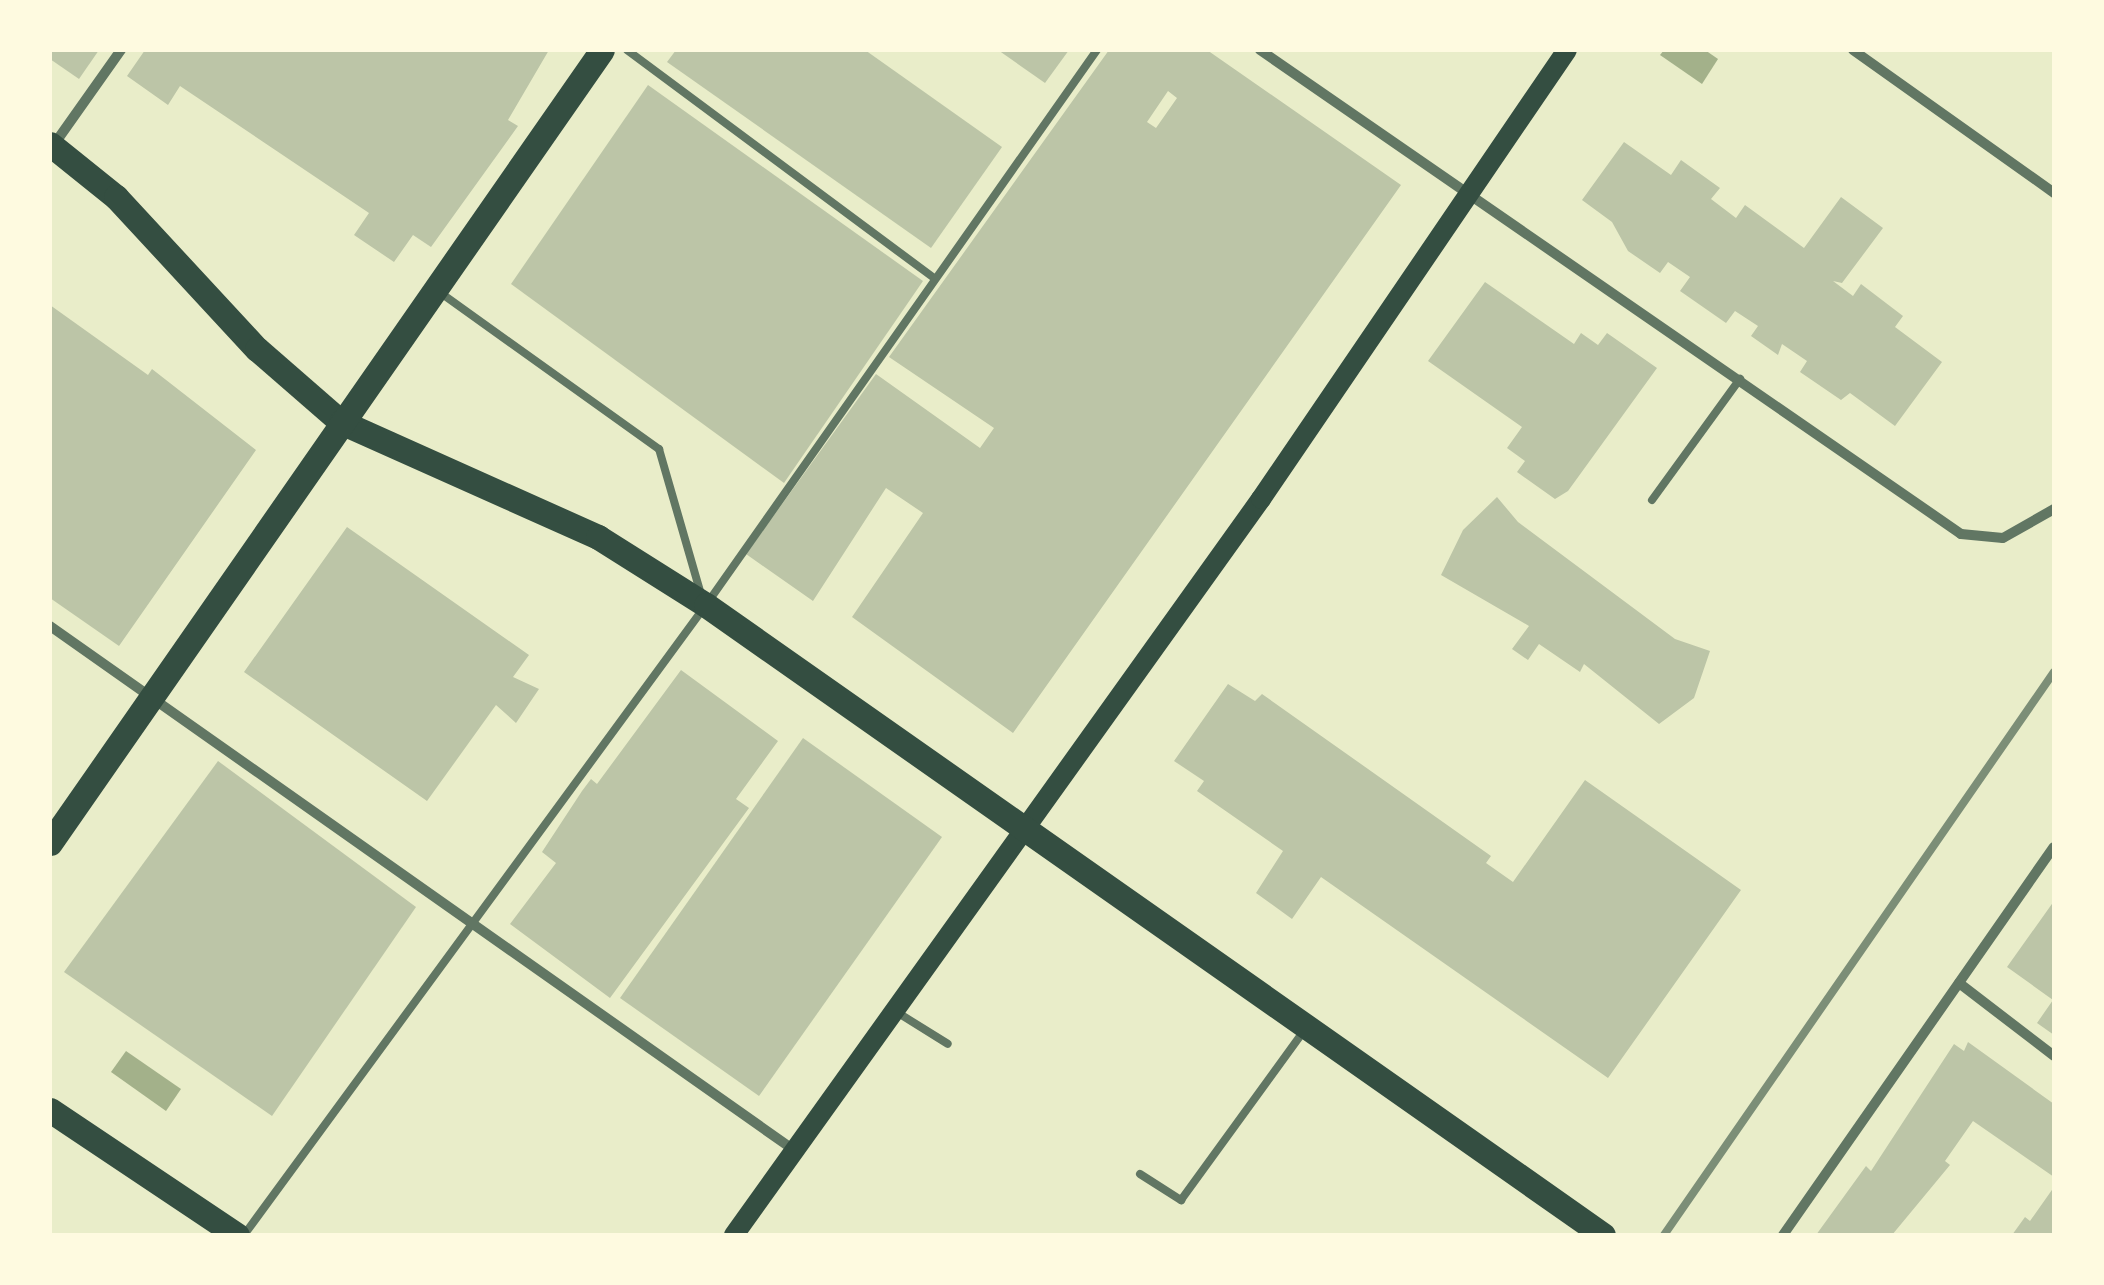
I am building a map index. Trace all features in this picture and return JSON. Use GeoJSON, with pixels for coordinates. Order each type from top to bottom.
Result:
{"type":"FeatureCollection","features":[{"type":"Feature","properties":{"kind":"main road"},"geometry":{"type":"LineString","coordinates":[[50,843],[154,700],[341,422],[602,50]]}},
{"type":"Feature","properties":{"kind":"main road"},"geometry":{"type":"LineString","coordinates":[[734,1235],[1026,829],[1567,50]]}},
{"type":"Feature","properties":{"kind":"main road"},"geometry":{"type":"LineString","coordinates":[[52,145],[116,196],[257,350],[341,422],[598,537],[706,605],[1603,1235]]}},
{"type":"Feature","properties":{"kind":"main road"},"geometry":{"type":"LineString","coordinates":[[50,1110],[240,1235]]}},
{"type":"Feature","properties":{"kind":"street"},"geometry":{"type":"LineString","coordinates":[[52,145],[121,50]]}},
{"type":"Feature","properties":{"kind":"street"},"geometry":{"type":"LineString","coordinates":[[1260,50],[1961,534],[2003,538],[2054,509]]}},
{"type":"Feature","properties":{"kind":"street"},"geometry":{"type":"LineString","coordinates":[[1854,50],[2054,193]]}},
{"type":"Feature","properties":{"kind":"street"},"geometry":{"type":"LineString","coordinates":[[50,626],[471,928],[794,1150]]}},
{"type":"Feature","properties":{"kind":"street"},"geometry":{"type":"LineString","coordinates":[[1784,1235],[2054,846]]}},
{"type":"Feature","properties":{"kind":"street"},"geometry":{"type":"LineString","coordinates":[[1959,983],[2054,1056]]}},
{"type":"Feature","properties":{"kind":"lane"},"geometry":{"type":"LineString","coordinates":[[627,50],[933,276]]}},
{"type":"Feature","properties":{"kind":"lane"},"geometry":{"type":"LineString","coordinates":[[240,1235],[471,928],[706,605],[933,276],[1097,50]]}},
{"type":"Feature","properties":{"kind":"lane"},"geometry":{"type":"LineString","coordinates":[[436,290],[660,449],[678,529],[706,605]]}},
{"type":"Feature","properties":{"kind":"lane"},"geometry":{"type":"LineString","coordinates":[[1652,500],[1740,379]]}},
{"type":"Feature","properties":{"kind":"lane"},"geometry":{"type":"LineString","coordinates":[[896,1010],[948,1044]]}},
{"type":"Feature","properties":{"kind":"lane"},"geometry":{"type":"LineString","coordinates":[[1140,1174],[1181,1200],[1307,1027]]}},
{"type":"Feature","properties":{"kind":"shaded area"},"geometry":{"type":"Polygon","coordinates":[[[1664,50],[1705,50],[1718,59],[1702,84],[1660,55],[1664,50]]]}},
{"type":"Feature","properties":{"kind":"shaded area"},"geometry":{"type":"Polygon","coordinates":[[[126,1051],[181,1089],[166,1111],[111,1072],[126,1051]]]}},
{"type":"Feature","properties":{"kind":"building"},"geometry":{"type":"Polygon","coordinates":[[[50,50],[99,50],[79,79],[50,59],[50,50]]]}},
{"type":"Feature","properties":{"kind":"building"},"geometry":{"type":"Polygon","coordinates":[[[145,50],[549,50],[508,120],[518,126],[431,247],[413,235],[394,262],[354,235],[369,213],[180,86],[168,105],[127,76],[145,50]]]}},
{"type":"Feature","properties":{"kind":"building"},"geometry":{"type":"Polygon","coordinates":[[[676,50],[865,50],[1002,147],[931,248],[667,62],[676,50]]]}},
{"type":"Feature","properties":{"kind":"building"},"geometry":{"type":"Polygon","coordinates":[[[998,50],[1069,50],[1045,83],[998,50]]]}},
{"type":"Feature","properties":{"kind":"building"},"geometry":{"type":"Polygon","coordinates":[[[1109,50],[1207,50],[1401,185],[1013,733],[852,617],[923,513],[886,488],[813,601],[746,554],[876,374],[980,448],[994,428],[889,357],[1109,50]],[[1168,91],[1147,122],[1156,128],[1177,98],[1168,91]]]}},
{"type":"Feature","properties":{"kind":"building"},"geometry":{"type":"Polygon","coordinates":[[[648,85],[923,281],[784,483],[511,284],[648,85]]]}},
{"type":"Feature","properties":{"kind":"building"},"geometry":{"type":"Polygon","coordinates":[[[1624,142],[1671,175],[1681,160],[1720,188],[1711,199],[1736,218],[1745,205],[1804,248],[1841,197],[1883,228],[1842,283],[1833,281],[1853,296],[1861,284],[1903,316],[1895,327],[1942,362],[1895,426],[1850,393],[1841,400],[1800,372],[1807,361],[1782,344],[1778,355],[1751,336],[1758,326],[1735,311],[1726,323],[1680,291],[1690,277],[1668,262],[1660,273],[1628,251],[1612,222],[1582,200],[1624,142]]]}},
{"type":"Feature","properties":{"kind":"building"},"geometry":{"type":"Polygon","coordinates":[[[1485,282],[1574,344],[1581,333],[1598,345],[1607,333],[1657,368],[1568,491],[1555,499],[1517,472],[1525,461],[1507,448],[1522,427],[1428,361],[1485,282]]]}},
{"type":"Feature","properties":{"kind":"building"},"geometry":{"type":"Polygon","coordinates":[[[50,305],[148,375],[152,369],[256,450],[119,646],[50,598],[50,305]]]}},
{"type":"Feature","properties":{"kind":"building"},"geometry":{"type":"Polygon","coordinates":[[[1497,497],[1518,522],[1675,639],[1710,651],[1694,698],[1659,724],[1584,664],[1580,672],[1539,644],[1528,660],[1512,649],[1529,626],[1441,575],[1463,530],[1497,497]]]}},
{"type":"Feature","properties":{"kind":"building"},"geometry":{"type":"Polygon","coordinates":[[[347,527],[529,655],[513,677],[539,689],[516,723],[496,705],[427,801],[244,672],[347,527]]]}},
{"type":"Feature","properties":{"kind":"building"},"geometry":{"type":"Polygon","coordinates":[[[681,670],[778,741],[736,799],[749,808],[610,998],[510,924],[556,863],[542,852],[582,791],[591,779],[597,784],[681,670]]]}},
{"type":"Feature","properties":{"kind":"building"},"geometry":{"type":"Polygon","coordinates":[[[1228,684],[1255,701],[1262,694],[1491,856],[1486,863],[1513,882],[1585,780],[1741,890],[1608,1078],[1321,877],[1292,919],[1256,893],[1283,851],[1197,791],[1204,781],[1174,761],[1228,684]]]}},
{"type":"Feature","properties":{"kind":"building"},"geometry":{"type":"Polygon","coordinates":[[[803,738],[942,837],[759,1096],[620,998],[803,738]]]}},
{"type":"Feature","properties":{"kind":"building"},"geometry":{"type":"Polygon","coordinates":[[[218,761],[416,907],[272,1116],[64,972],[218,761]]]}},
{"type":"Feature","properties":{"kind":"building"},"geometry":{"type":"Polygon","coordinates":[[[2054,901],[2054,1035],[2037,1023],[2053,1000],[2007,967],[2054,901]]]}},
{"type":"Feature","properties":{"kind":"building"},"geometry":{"type":"Polygon","coordinates":[[[1968,1042],[2054,1104],[2054,1177],[1973,1121],[1945,1161],[1950,1165],[1892,1235],[1816,1235],[1866,1166],[1871,1171],[1954,1044],[1964,1051],[1968,1042]]]}},
{"type":"Feature","properties":{"kind":"building"},"geometry":{"type":"Polygon","coordinates":[[[2054,1187],[2054,1235],[2012,1235],[2025,1217],[2030,1221],[2054,1187]]]}},
{"type":"Feature","properties":{"kind":"railway"},"geometry":{"type":"LineString","coordinates":[[1664,1235],[2054,672]]}}]}
